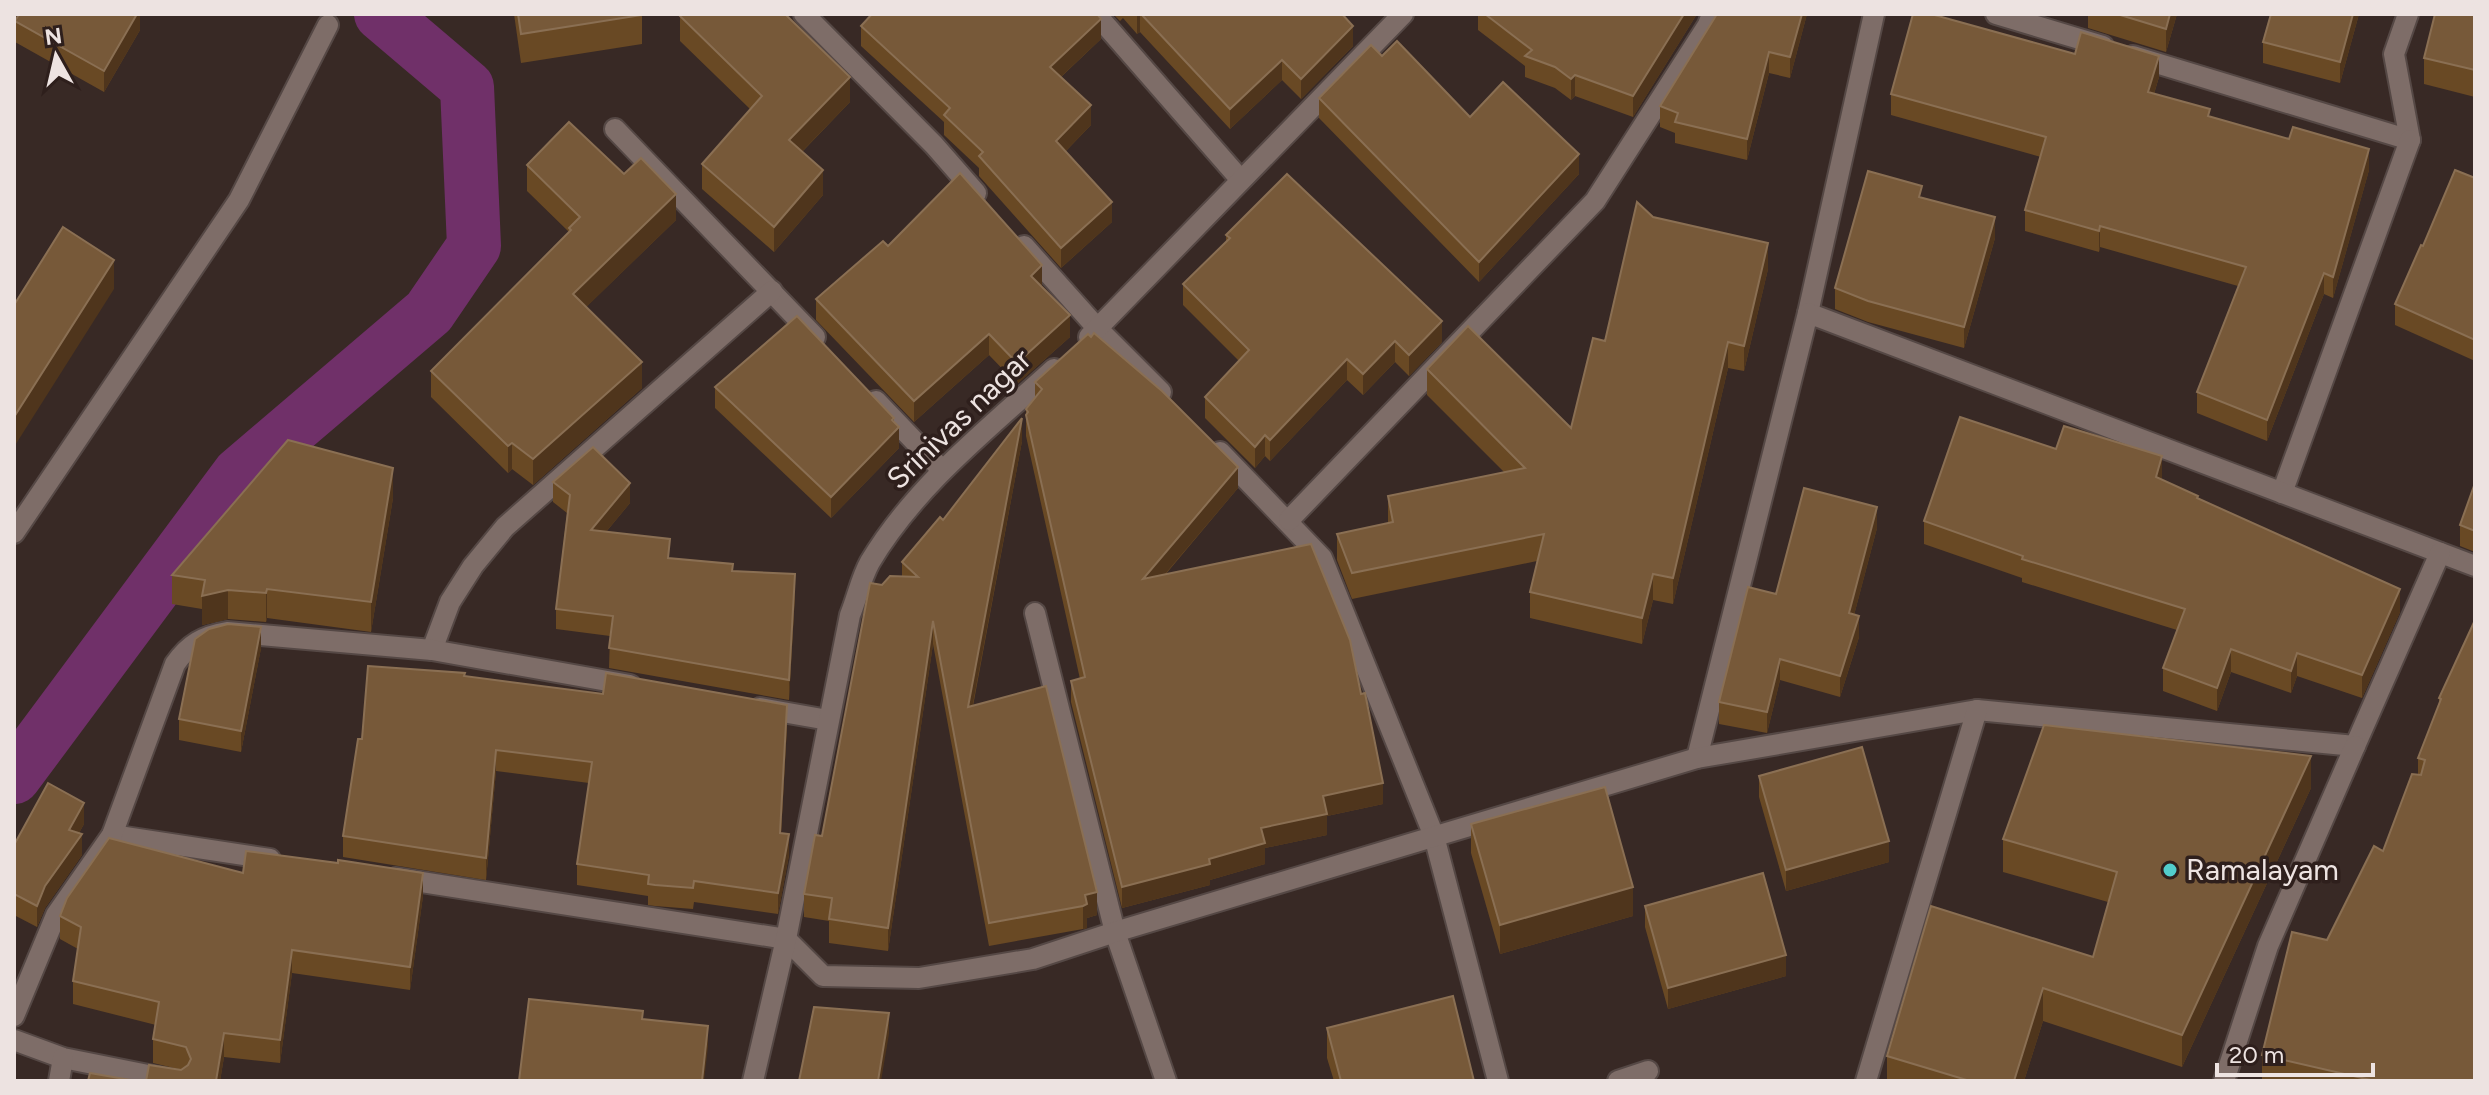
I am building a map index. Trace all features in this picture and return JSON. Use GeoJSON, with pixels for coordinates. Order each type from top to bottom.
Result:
{"type":"FeatureCollection","features":[{"type":"Feature","properties":{"kind":"street"},"geometry":{"type":"LineString","coordinates":[[804,14],[934,145],[985,202]]}},
{"type":"Feature","properties":{"kind":"street"},"geometry":{"type":"LineString","coordinates":[[1096,14],[1240,179]]}},
{"type":"Feature","properties":{"kind":"street","name":"Srinivas nagar"},"geometry":{"type":"LineString","coordinates":[[753,1081],[786,939],[850,615],[869,565],[905,511],[942,470],[1098,329],[1403,14]]}},
{"type":"Feature","properties":{"kind":"street"},"geometry":{"type":"LineString","coordinates":[[1289,520],[1595,201],[1708,25],[1712,14]]}},
{"type":"Feature","properties":{"kind":"street"},"geometry":{"type":"LineString","coordinates":[[1697,758],[1808,313],[1874,14]]}},
{"type":"Feature","properties":{"kind":"street"},"geometry":{"type":"LineString","coordinates":[[1996,14],[2410,140]]}},
{"type":"Feature","properties":{"kind":"street"},"geometry":{"type":"LineString","coordinates":[[2062,34],[2068,14]]}},
{"type":"Feature","properties":{"kind":"street"},"geometry":{"type":"LineString","coordinates":[[2282,493],[2410,140],[2394,54],[2408,14]]}},
{"type":"Feature","properties":{"kind":"street"},"geometry":{"type":"LineString","coordinates":[[14,533],[239,200],[328,25]]}},
{"type":"Feature","properties":{"kind":"street"},"geometry":{"type":"LineString","coordinates":[[615,129],[825,347]]}},
{"type":"Feature","properties":{"kind":"street"},"geometry":{"type":"LineString","coordinates":[[1005,226],[1098,329],[1176,408]]}},
{"type":"Feature","properties":{"kind":"street"},"geometry":{"type":"LineString","coordinates":[[432,650],[450,602],[473,566],[505,527],[772,291]]}},
{"type":"Feature","properties":{"kind":"street"},"geometry":{"type":"LineString","coordinates":[[1808,313],[2475,566]]}},
{"type":"Feature","properties":{"kind":"street"},"geometry":{"type":"LineString","coordinates":[[868,392],[942,470]]}},
{"type":"Feature","properties":{"kind":"street"},"geometry":{"type":"LineString","coordinates":[[1210,442],[1289,520],[1322,558],[1434,836],[1498,1081]]}},
{"type":"Feature","properties":{"kind":"street"},"geometry":{"type":"LineString","coordinates":[[2224,1081],[2268,946],[2440,553]]}},
{"type":"Feature","properties":{"kind":"street"},"geometry":{"type":"LineString","coordinates":[[1035,613],[1115,932],[1166,1081]]}},
{"type":"Feature","properties":{"kind":"street"},"geometry":{"type":"LineString","coordinates":[[14,1016],[56,915],[112,835],[175,664],[187,648],[208,635],[227,632],[432,650],[646,688]]}},
{"type":"Feature","properties":{"kind":"street"},"geometry":{"type":"LineString","coordinates":[[737,704],[828,720]]}},
{"type":"Feature","properties":{"kind":"street"},"geometry":{"type":"LineString","coordinates":[[1866,1081],[1977,710]]}},
{"type":"Feature","properties":{"kind":"street"},"geometry":{"type":"LineString","coordinates":[[379,876],[786,939],[823,976],[919,978],[1033,959],[1697,758],[1977,710],[2355,746]]}},
{"type":"Feature","properties":{"kind":"street"},"geometry":{"type":"LineString","coordinates":[[112,835],[285,861]]}},
{"type":"Feature","properties":{"kind":"street"},"geometry":{"type":"LineString","coordinates":[[14,1040],[63,1058],[178,1081]]}},
{"type":"Feature","properties":{"kind":"street"},"geometry":{"type":"LineString","coordinates":[[59,1081],[63,1058]]}},
{"type":"Feature","properties":{"kind":"street"},"geometry":{"type":"LineString","coordinates":[[1618,1081],[1648,1071]]}},
{"type":"Feature","properties":{"kind":"building"},"geometry":{"type":"Polygon","coordinates":[[[19,14],[137,14],[104,71],[15,21],[19,14]]]}},
{"type":"Feature","properties":{"kind":"building"},"geometry":{"type":"Polygon","coordinates":[[[518,14],[642,14],[642,15],[521,34],[518,14]]]}},
{"type":"Feature","properties":{"kind":"building"},"geometry":{"type":"Polygon","coordinates":[[[785,14],[850,77],[789,140],[823,170],[774,227],[702,164],[762,96],[680,16],[785,14]]]}},
{"type":"Feature","properties":{"kind":"building"},"geometry":{"type":"Polygon","coordinates":[[[872,14],[1097,14],[1101,19],[1050,67],[1091,105],[1056,141],[1112,202],[1061,248],[979,156],[983,152],[944,115],[950,108],[861,26],[872,14]]]}},
{"type":"Feature","properties":{"kind":"building"},"geometry":{"type":"Polygon","coordinates":[[[1141,14],[1342,14],[1353,26],[1301,79],[1282,60],[1230,109],[1141,14]]]}},
{"type":"Feature","properties":{"kind":"building"},"geometry":{"type":"Polygon","coordinates":[[[1485,14],[1684,14],[1633,96],[1575,75],[1571,79],[1555,67],[1525,56],[1532,50],[1485,14]]]}},
{"type":"Feature","properties":{"kind":"building"},"geometry":{"type":"Polygon","coordinates":[[[1717,14],[1802,14],[1790,57],[1769,52],[1747,139],[1675,122],[1678,113],[1660,106],[1717,14]]]}},
{"type":"Feature","properties":{"kind":"building"},"geometry":{"type":"Polygon","coordinates":[[[1913,14],[1931,14],[2075,54],[2081,32],[2159,56],[2148,92],[2210,109],[2208,116],[2289,139],[2293,127],[2369,149],[2333,277],[2324,273],[2267,420],[2197,392],[2246,267],[2100,226],[2099,231],[2025,210],[2046,137],[1891,94],[1913,14]]]}},
{"type":"Feature","properties":{"kind":"building"},"geometry":{"type":"Polygon","coordinates":[[[2117,14],[2170,14],[2166,29],[2117,14]]]}},
{"type":"Feature","properties":{"kind":"building"},"geometry":{"type":"Polygon","coordinates":[[[2271,14],[2353,14],[2340,62],[2263,42],[2271,14]]]}},
{"type":"Feature","properties":{"kind":"building"},"geometry":{"type":"Polygon","coordinates":[[[2435,14],[2475,14],[2475,70],[2424,58],[2435,14]]]}},
{"type":"Feature","properties":{"kind":"building"},"geometry":{"type":"Polygon","coordinates":[[[1397,41],[1470,117],[1503,82],[1579,154],[1479,262],[1319,98],[1371,45],[1382,56],[1397,41]]]}},
{"type":"Feature","properties":{"kind":"building"},"geometry":{"type":"Polygon","coordinates":[[[569,122],[624,174],[641,158],[676,194],[573,294],[642,362],[533,459],[512,443],[508,446],[431,371],[571,230],[569,228],[580,217],[527,165],[569,122]]]}},
{"type":"Feature","properties":{"kind":"building"},"geometry":{"type":"Polygon","coordinates":[[[2455,170],[2475,178],[2475,340],[2395,304],[2455,170]]]}},
{"type":"Feature","properties":{"kind":"building"},"geometry":{"type":"Polygon","coordinates":[[[1868,171],[1922,186],[1919,197],[1995,217],[1964,327],[1868,301],[1835,288],[1868,171]]]}},
{"type":"Feature","properties":{"kind":"building"},"geometry":{"type":"Polygon","coordinates":[[[960,173],[1042,265],[1031,276],[1070,315],[1017,363],[989,334],[914,401],[816,299],[883,241],[888,246],[960,173]]]}},
{"type":"Feature","properties":{"kind":"building"},"geometry":{"type":"Polygon","coordinates":[[[1287,174],[1442,321],[1409,355],[1395,341],[1363,374],[1347,359],[1270,440],[1265,435],[1255,447],[1205,397],[1249,350],[1183,284],[1230,238],[1226,235],[1287,174]]]}},
{"type":"Feature","properties":{"kind":"building"},"geometry":{"type":"Polygon","coordinates":[[[1637,202],[1653,217],[1768,243],[1744,346],[1728,342],[1673,578],[1653,574],[1642,618],[1530,592],[1544,534],[1352,573],[1337,534],[1393,522],[1388,496],[1525,468],[1427,369],[1468,326],[1571,428],[1593,338],[1605,341],[1637,202]]]}},
{"type":"Feature","properties":{"kind":"building"},"geometry":{"type":"Polygon","coordinates":[[[63,227],[114,260],[14,417],[14,305],[63,227]]]}},
{"type":"Feature","properties":{"kind":"building"},"geometry":{"type":"Polygon","coordinates":[[[797,316],[894,418],[892,420],[899,427],[831,497],[715,387],[797,316]]]}},
{"type":"Feature","properties":{"kind":"building"},"geometry":{"type":"Polygon","coordinates":[[[1094,333],[1162,391],[1238,467],[1143,579],[1311,544],[1350,640],[1361,694],[1365,693],[1383,783],[1323,796],[1327,814],[1261,828],[1265,843],[1209,859],[1210,864],[1122,887],[1071,681],[1085,677],[1026,415],[1026,409],[1042,389],[1035,382],[1088,334],[1091,337],[1094,333]]]}},
{"type":"Feature","properties":{"kind":"building"},"geometry":{"type":"Polygon","coordinates":[[[1960,417],[2056,449],[2064,426],[2162,456],[2156,477],[2400,589],[2362,675],[2297,653],[2291,671],[2231,649],[2217,688],[2163,668],[2185,609],[2022,559],[2023,556],[1924,521],[1960,417]]]}},
{"type":"Feature","properties":{"kind":"building"},"geometry":{"type":"Polygon","coordinates":[[[1022,418],[968,707],[1046,686],[1097,892],[1085,895],[1087,904],[1083,906],[989,923],[933,621],[888,928],[829,919],[832,898],[804,894],[815,835],[822,836],[870,583],[882,585],[890,576],[918,577],[902,562],[940,517],[943,520],[1022,418]]]}},
{"type":"Feature","properties":{"kind":"building"},"geometry":{"type":"Polygon","coordinates":[[[288,440],[393,468],[371,602],[267,589],[266,593],[228,590],[202,596],[205,580],[172,575],[288,440]]]}},
{"type":"Feature","properties":{"kind":"building"},"geometry":{"type":"Polygon","coordinates":[[[593,447],[630,483],[591,530],[670,539],[668,558],[733,564],[732,571],[795,574],[789,680],[609,648],[613,616],[556,609],[570,495],[553,482],[593,447]]]}},
{"type":"Feature","properties":{"kind":"building"},"geometry":{"type":"Polygon","coordinates":[[[2475,483],[2475,531],[2460,525],[2475,483]]]}},
{"type":"Feature","properties":{"kind":"building"},"geometry":{"type":"Polygon","coordinates":[[[1804,488],[1877,507],[1849,613],[1859,616],[1840,676],[1780,659],[1767,712],[1719,702],[1748,587],[1776,594],[1804,488]]]}},
{"type":"Feature","properties":{"kind":"building"},"geometry":{"type":"Polygon","coordinates":[[[2475,620],[2475,1081],[2375,1081],[2262,1055],[2292,932],[2327,940],[2374,846],[2383,851],[2412,774],[2421,775],[2425,760],[2418,758],[2439,698],[2475,620]]]}},
{"type":"Feature","properties":{"kind":"building"},"geometry":{"type":"Polygon","coordinates":[[[228,624],[261,627],[241,731],[179,719],[195,639],[209,629],[228,624]]]}},
{"type":"Feature","properties":{"kind":"building"},"geometry":{"type":"Polygon","coordinates":[[[368,666],[465,673],[464,676],[603,694],[606,673],[787,705],[780,833],[789,834],[778,893],[694,881],[693,888],[648,884],[649,875],[577,864],[592,762],[496,750],[486,858],[343,836],[358,739],[362,739],[368,666]]]}},
{"type":"Feature","properties":{"kind":"building"},"geometry":{"type":"Polygon","coordinates":[[[2044,725],[2311,756],[2182,1035],[2043,988],[2014,1081],[1970,1081],[1887,1056],[1931,906],[2093,957],[2117,872],[2003,839],[2044,725]]]}},
{"type":"Feature","properties":{"kind":"building"},"geometry":{"type":"Polygon","coordinates":[[[1862,747],[1889,841],[1786,870],[1759,776],[1862,747]]]}},
{"type":"Feature","properties":{"kind":"building"},"geometry":{"type":"Polygon","coordinates":[[[48,783],[84,803],[69,830],[82,834],[45,886],[37,906],[14,894],[14,845],[48,783]]]}},
{"type":"Feature","properties":{"kind":"building"},"geometry":{"type":"Polygon","coordinates":[[[1605,787],[1633,887],[1500,925],[1471,824],[1605,787]]]}},
{"type":"Feature","properties":{"kind":"building"},"geometry":{"type":"Polygon","coordinates":[[[109,838],[243,873],[246,851],[338,863],[338,860],[423,873],[410,967],[292,950],[280,1040],[224,1033],[216,1081],[146,1081],[149,1065],[181,1070],[188,1065],[191,1059],[186,1047],[153,1039],[159,1002],[73,981],[81,927],[60,916],[67,898],[109,838]]]}},
{"type":"Feature","properties":{"kind":"building"},"geometry":{"type":"Polygon","coordinates":[[[1763,873],[1786,955],[1668,988],[1645,906],[1763,873]]]}},
{"type":"Feature","properties":{"kind":"building"},"geometry":{"type":"Polygon","coordinates":[[[1453,996],[1474,1081],[1341,1081],[1327,1028],[1453,996]]]}},
{"type":"Feature","properties":{"kind":"building"},"geometry":{"type":"Polygon","coordinates":[[[529,999],[643,1011],[642,1019],[708,1026],[702,1081],[519,1081],[529,999]]]}},
{"type":"Feature","properties":{"kind":"building"},"geometry":{"type":"Polygon","coordinates":[[[814,1007],[889,1013],[878,1081],[799,1081],[814,1007]]]}},
{"type":"Feature","properties":{"kind":"building"},"geometry":{"type":"Polygon","coordinates":[[[90,1073],[136,1081],[88,1081],[90,1073]]]}},
{"type":"Feature","properties":{"kind":"waterway"},"geometry":{"type":"LineString","coordinates":[[14,777],[239,474],[429,312],[474,246],[467,87],[381,14]]}},
{"type":"Feature","properties":{"kind":"place","name":"Ramalayam"},"geometry":{"type":"Point","coordinates":[2170,870]}}]}
